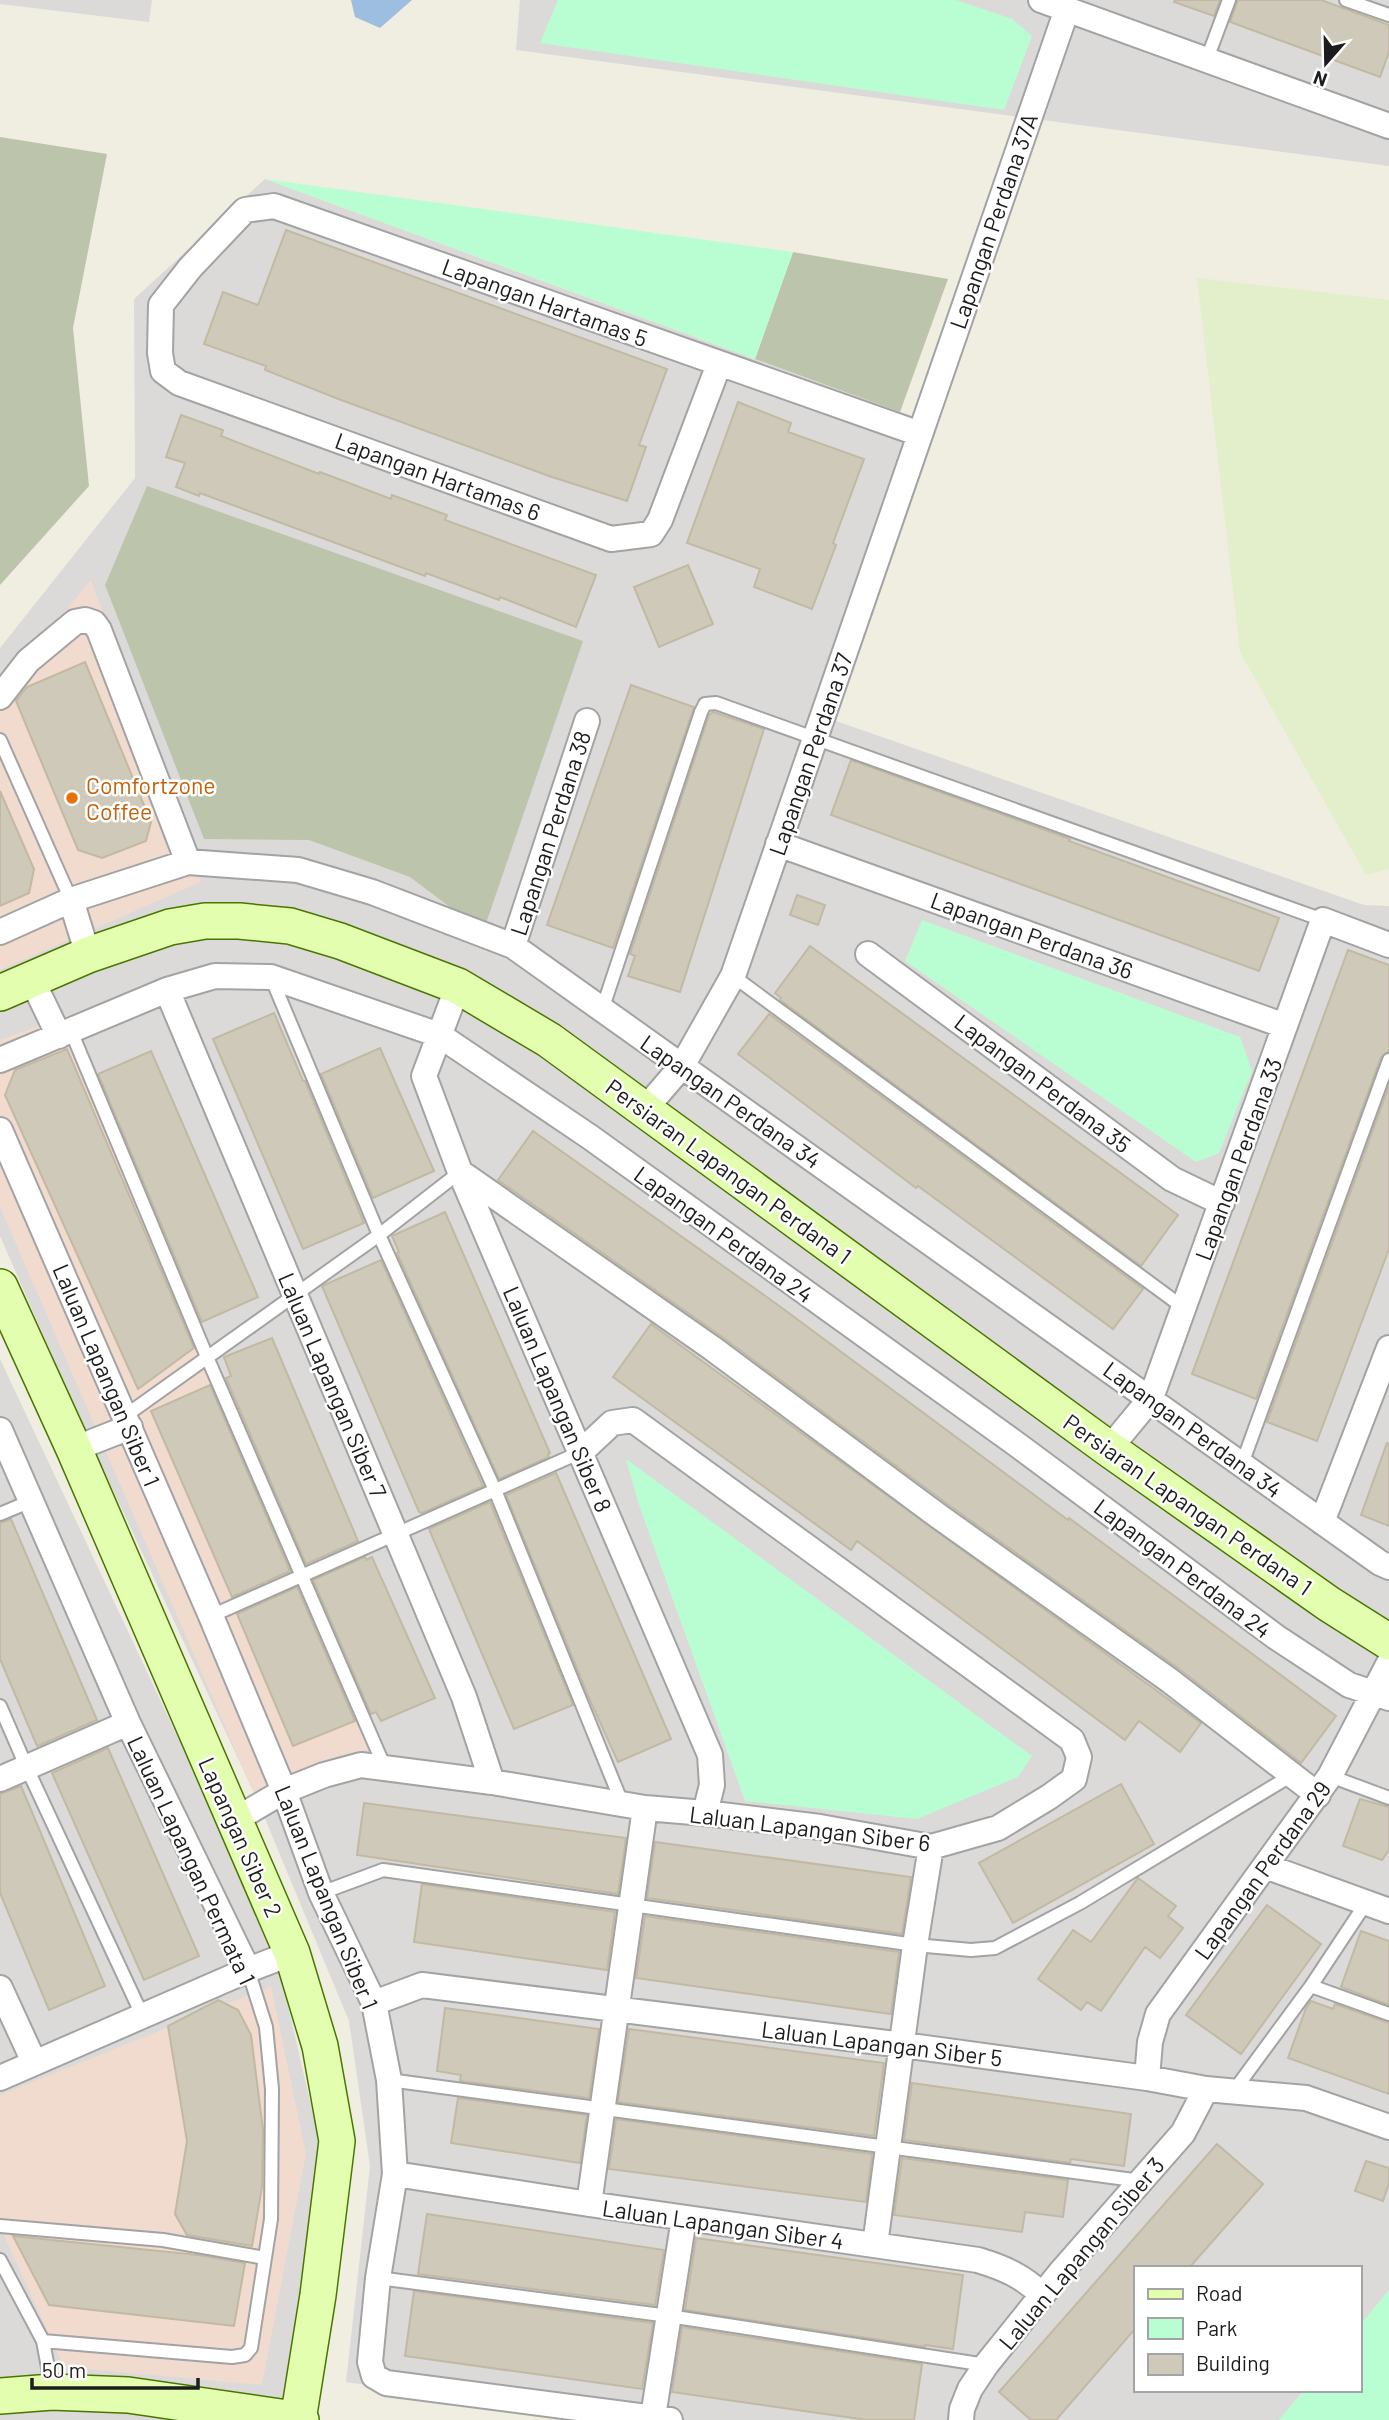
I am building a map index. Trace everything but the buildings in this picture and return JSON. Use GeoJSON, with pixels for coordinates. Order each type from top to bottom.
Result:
{"type":"FeatureCollection","features":[{"type":"Feature","properties":{"kind":"street"},"geometry":{"type":"LineString","coordinates":[[1041,0],[1389,126]]}},
{"type":"Feature","properties":{"kind":"street","name":"Lapangan Perdana 37A"},"geometry":{"type":"LineString","coordinates":[[920,434],[1067,9]]}},
{"type":"Feature","properties":{"kind":"street","name":"Lapangan Hartamas 5"},"geometry":{"type":"LineString","coordinates":[[190,268],[245,210],[274,205],[920,434]]}},
{"type":"Feature","properties":{"kind":"street","name":"Lapangan Hartamas 6"},"geometry":{"type":"LineString","coordinates":[[190,268],[161,305],[160,353],[163,371],[178,383],[611,539],[651,534],[660,520],[719,364]]}},
{"type":"Feature","properties":{"kind":"street","name":"Lapangan Perdana 37"},"geometry":{"type":"LineString","coordinates":[[645,1109],[682,1066],[733,976],[920,434]]}},
{"type":"Feature","properties":{"kind":"street"},"geometry":{"type":"LineString","coordinates":[[0,697],[28,661],[75,622],[85,620],[94,623],[188,862]]}},
{"type":"Feature","properties":{"kind":"street","name":"Lapangan Perdana 38"},"geometry":{"type":"LineString","coordinates":[[513,946],[587,721]]}},
{"type":"Feature","properties":{"kind":"street","name":"Lapangan Perdana 36"},"geometry":{"type":"LineString","coordinates":[[778,844],[1285,1026]]}},
{"type":"Feature","properties":{"kind":"street","name":"Lapangan Perdana 34"},"geometry":{"type":"LineString","coordinates":[[0,932],[71,900],[188,862],[298,870],[372,891],[513,946],[1389,1567]]}},
{"type":"Feature","properties":{"kind":"street"},"geometry":{"type":"LineString","coordinates":[[71,900],[88,955]]}},
{"type":"Feature","properties":{"kind":"street"},"geometry":{"type":"LineString","coordinates":[[1324,920],[1389,945]]}},
{"type":"Feature","properties":{"kind":"street","name":"Lapangan Perdana 33"},"geometry":{"type":"LineString","coordinates":[[1109,1449],[1151,1398],[1324,920]]}},
{"type":"Feature","properties":{"kind":"street","name":"Persiaran Lapangan Perdana 1"},"geometry":{"type":"LineString","coordinates":[[0,993],[88,955],[170,927],[205,921],[290,926],[457,986],[549,1040],[1109,1449],[1329,1604],[1389,1642]]}},
{"type":"Feature","properties":{"kind":"street","name":"Lapangan Perdana 35"},"geometry":{"type":"LineString","coordinates":[[869,954],[1172,1179],[1222,1203]]}},
{"type":"Feature","properties":{"kind":"street","name":"Lapangan Perdana 24"},"geometry":{"type":"LineString","coordinates":[[0,1060],[167,990],[215,976],[271,977],[439,1035],[601,1145],[1019,1446],[1276,1637],[1349,1685],[1382,1696]]}},
{"type":"Feature","properties":{"kind":"street"},"geometry":{"type":"LineString","coordinates":[[32,980],[65,1034]]}},
{"type":"Feature","properties":{"kind":"street","name":"Laluan Lapangan Siber 8"},"geometry":{"type":"LineString","coordinates":[[457,986],[424,1076],[428,1091],[460,1172],[710,1755],[712,1785],[705,1813]]}},
{"type":"Feature","properties":{"kind":"street","name":"Laluan Lapangan Siber 7"},"geometry":{"type":"LineString","coordinates":[[167,990],[464,1697],[492,1782]]}},
{"type":"Feature","properties":{"kind":"street","name":"Laluan Lapangan Siber 1"},"geometry":{"type":"LineString","coordinates":[[0,1130],[211,1616],[284,1791],[321,1893],[373,2003],[389,2080],[395,2174],[378,2278],[370,2362],[374,2376],[386,2383],[662,2419]]}},
{"type":"Feature","properties":{"kind":"street"},"geometry":{"type":"LineString","coordinates":[[460,1172],[712,1348],[937,1515],[1169,1679],[1292,1775],[1324,1786]]}},
{"type":"Feature","properties":{"kind":"street","name":"Lapangan Siber 2"},"geometry":{"type":"LineString","coordinates":[[0,1287],[74,1449],[292,1953],[320,2046],[337,2141],[300,2420]]}},
{"type":"Feature","properties":{"kind":"street"},"geometry":{"type":"LineString","coordinates":[[1322,1522],[1389,1348]]}},
{"type":"Feature","properties":{"kind":"street","name":"Laluan Lapangan Siber 6"},"geometry":{"type":"LineString","coordinates":[[233,1821],[284,1791],[324,1775],[361,1765],[492,1782],[634,1806],[820,1828],[932,1847],[998,1828],[1074,1779],[1079,1757],[1072,1740],[633,1420],[612,1423],[581,1452]]}},
{"type":"Feature","properties":{"kind":"street"},"geometry":{"type":"LineString","coordinates":[[74,1449],[127,1422]]}},
{"type":"Feature","properties":{"kind":"street","name":"Laluan Lapangan Permata 1"},"geometry":{"type":"LineString","coordinates":[[0,1430],[128,1723],[247,1970]]}},
{"type":"Feature","properties":{"kind":"street","name":"Lapangan Perdana 29"},"geometry":{"type":"LineString","coordinates":[[1147,2078],[1150,2042],[1158,2014],[1324,1786],[1382,1696],[1389,1664]]}},
{"type":"Feature","properties":{"kind":"street"},"geometry":{"type":"LineString","coordinates":[[0,1779],[128,1723]]}},
{"type":"Feature","properties":{"kind":"street"},"geometry":{"type":"LineString","coordinates":[[589,2204],[631,1904],[634,1806]]}},
{"type":"Feature","properties":{"kind":"street"},"geometry":{"type":"LineString","coordinates":[[875,2245],[915,1945],[932,1847]]}},
{"type":"Feature","properties":{"kind":"street"},"geometry":{"type":"LineString","coordinates":[[1265,1866],[1378,1907]]}},
{"type":"Feature","properties":{"kind":"street"},"geometry":{"type":"LineString","coordinates":[[0,2078],[292,1953]]}},
{"type":"Feature","properties":{"kind":"street","name":"Laluan Lapangan Siber 5"},"geometry":{"type":"LineString","coordinates":[[373,2003],[422,1985],[903,2045],[1147,2078],[1206,2089],[1306,2098],[1389,2127]]}},
{"type":"Feature","properties":{"kind":"street"},"geometry":{"type":"LineString","coordinates":[[0,1988],[34,2063]]}},
{"type":"Feature","properties":{"kind":"street","name":"Laluan Lapangan Siber 3"},"geometry":{"type":"LineString","coordinates":[[961,2420],[962,2409],[970,2389],[986,2365],[1042,2295],[1183,2133],[1206,2089]]}},
{"type":"Feature","properties":{"kind":"street","name":"Laluan Lapangan Siber 4"},"geometry":{"type":"LineString","coordinates":[[395,2174],[978,2260],[1007,2269],[1042,2295]]}},
{"type":"Feature","properties":{"kind":"street"},"geometry":{"type":"LineString","coordinates":[[662,2419],[669,2316],[684,2218]]}},
{"type":"Feature","properties":{"kind":"street"},"geometry":{"type":"LineString","coordinates":[[0,2396],[52,2392],[128,2395],[300,2420]]}},
{"type":"Feature","properties":{"kind":"lane"},"geometry":{"type":"LineString","coordinates":[[1207,59],[1229,0]]}},
{"type":"Feature","properties":{"kind":"lane"},"geometry":{"type":"LineString","coordinates":[[1346,0],[1389,15]]}},
{"type":"Feature","properties":{"kind":"lane"},"geometry":{"type":"LineString","coordinates":[[602,1010],[705,704],[716,703],[1324,920]]}},
{"type":"Feature","properties":{"kind":"lane"},"geometry":{"type":"LineString","coordinates":[[0,740],[71,900]]}},
{"type":"Feature","properties":{"kind":"lane"},"geometry":{"type":"LineString","coordinates":[[733,976],[1184,1308]]}},
{"type":"Feature","properties":{"kind":"lane"},"geometry":{"type":"LineString","coordinates":[[271,977],[379,1235],[634,1806]]}},
{"type":"Feature","properties":{"kind":"lane"},"geometry":{"type":"LineString","coordinates":[[65,1034],[385,1768]]}},
{"type":"Feature","properties":{"kind":"lane"},"geometry":{"type":"LineString","coordinates":[[1242,1464],[1389,1060]]}},
{"type":"Feature","properties":{"kind":"lane"},"geometry":{"type":"LineString","coordinates":[[127,1422],[207,1357],[379,1235],[460,1172]]}},
{"type":"Feature","properties":{"kind":"lane"},"geometry":{"type":"LineString","coordinates":[[211,1616],[581,1452]]}},
{"type":"Feature","properties":{"kind":"lane"},"geometry":{"type":"LineString","coordinates":[[0,1514],[31,1501]]}},
{"type":"Feature","properties":{"kind":"lane"},"geometry":{"type":"LineString","coordinates":[[0,1706],[143,2017]]}},
{"type":"Feature","properties":{"kind":"lane"},"geometry":{"type":"LineString","coordinates":[[321,1893],[383,1870],[915,1945],[971,1950],[995,1948],[1080,1903],[1292,1775]]}},
{"type":"Feature","properties":{"kind":"lane"},"geometry":{"type":"LineString","coordinates":[[1324,1786],[1389,1798]]}},
{"type":"Feature","properties":{"kind":"lane"},"geometry":{"type":"LineString","coordinates":[[1233,2091],[1311,1986],[1378,1907]]}},
{"type":"Feature","properties":{"kind":"lane","name":"Laluan Lapangan Permata 1"},"geometry":{"type":"LineString","coordinates":[[43,2341],[232,2357],[246,2355],[251,2348],[271,2219],[272,2089],[266,2027],[247,1970]]}},
{"type":"Feature","properties":{"kind":"lane"},"geometry":{"type":"LineString","coordinates":[[1311,1986],[1389,2014]]}},
{"type":"Feature","properties":{"kind":"lane"},"geometry":{"type":"LineString","coordinates":[[389,2080],[1141,2181]]}},
{"type":"Feature","properties":{"kind":"lane"},"geometry":{"type":"LineString","coordinates":[[0,2226],[163,2240],[265,2258]]}},
{"type":"Feature","properties":{"kind":"lane"},"geometry":{"type":"LineString","coordinates":[[0,2260],[43,2341],[52,2392]]}},
{"type":"Feature","properties":{"kind":"lane"},"geometry":{"type":"LineString","coordinates":[[378,2278],[669,2316],[986,2365]]}},
{"type":"Feature","properties":{"kind":"shaded area"},"geometry":{"type":"Polygon","coordinates":[[[0,0],[152,0],[149,22],[0,4],[0,0]]]}},
{"type":"Feature","properties":{"kind":"shaded area"},"geometry":{"type":"Polygon","coordinates":[[[520,0],[1389,0],[1389,166],[516,50],[520,0]]]}},
{"type":"Feature","properties":{"kind":"shaded area"},"geometry":{"type":"Polygon","coordinates":[[[0,137],[107,154],[73,328],[89,486],[0,585],[0,137]]]}},
{"type":"Feature","properties":{"kind":"shaded area"},"geometry":{"type":"Polygon","coordinates":[[[265,179],[938,426],[836,721],[1364,905],[1389,906],[1389,2420],[587,2420],[346,2382],[370,2166],[349,2021],[256,1797],[83,1426],[0,1236],[0,648],[135,478],[134,299],[265,179]]]}},
{"type":"Feature","properties":{"kind":"shaded area"},"geometry":{"type":"Polygon","coordinates":[[[793,252],[948,279],[900,412],[755,359],[793,252]]]}},
{"type":"Feature","properties":{"kind":"shaded area"},"geometry":{"type":"Polygon","coordinates":[[[1197,278],[1389,300],[1389,869],[1366,875],[1240,652],[1197,278]]]}},
{"type":"Feature","properties":{"kind":"shaded area"},"geometry":{"type":"Polygon","coordinates":[[[147,486],[583,641],[483,932],[410,877],[309,840],[204,839],[105,585],[147,486]]]}},
{"type":"Feature","properties":{"kind":"shaded area"},"geometry":{"type":"Polygon","coordinates":[[[91,580],[201,882],[0,970],[0,689],[91,580]]]}},
{"type":"Feature","properties":{"kind":"shaded area"},"geometry":{"type":"Polygon","coordinates":[[[69,1015],[374,1747],[256,1798],[0,1207],[0,1040],[69,1015]]]}},
{"type":"Feature","properties":{"kind":"shaded area"},"geometry":{"type":"Polygon","coordinates":[[[0,1359],[273,1940],[320,2145],[291,2420],[0,2420],[0,1359]]]}},
{"type":"Feature","properties":{"kind":"shaded area"},"geometry":{"type":"Polygon","coordinates":[[[271,1986],[306,2154],[262,2385],[64,2367],[0,2227],[0,2095],[271,1986]]]}},
{"type":"Feature","properties":{"kind":"green space"},"geometry":{"type":"Polygon","coordinates":[[[558,0],[956,0],[1012,19],[1032,36],[1004,110],[540,43],[558,0]]]}},
{"type":"Feature","properties":{"kind":"green space"},"geometry":{"type":"Polygon","coordinates":[[[265,179],[793,252],[755,359],[265,179]]]}},
{"type":"Feature","properties":{"kind":"green space"},"geometry":{"type":"Polygon","coordinates":[[[922,920],[1240,1037],[1252,1071],[1219,1153],[1196,1162],[905,961],[922,920]]]}},
{"type":"Feature","properties":{"kind":"green space"},"geometry":{"type":"Polygon","coordinates":[[[626,1459],[1032,1756],[1018,1777],[917,1819],[745,1801],[639,1505],[626,1459]]]}},
{"type":"Feature","properties":{"kind":"green space"},"geometry":{"type":"Polygon","coordinates":[[[1389,2290],[1389,2420],[1279,2420],[1302,2392],[1361,2392],[1361,2324],[1389,2290]]]}},
{"type":"Feature","properties":{"kind":"water"},"geometry":{"type":"Polygon","coordinates":[[[351,0],[412,0],[380,28],[355,17],[351,0]]]}},
{"type":"Feature","properties":{"kind":"place","name":"Comfortzone Coffee"},"geometry":{"type":"Point","coordinates":[72,798]}}]}
